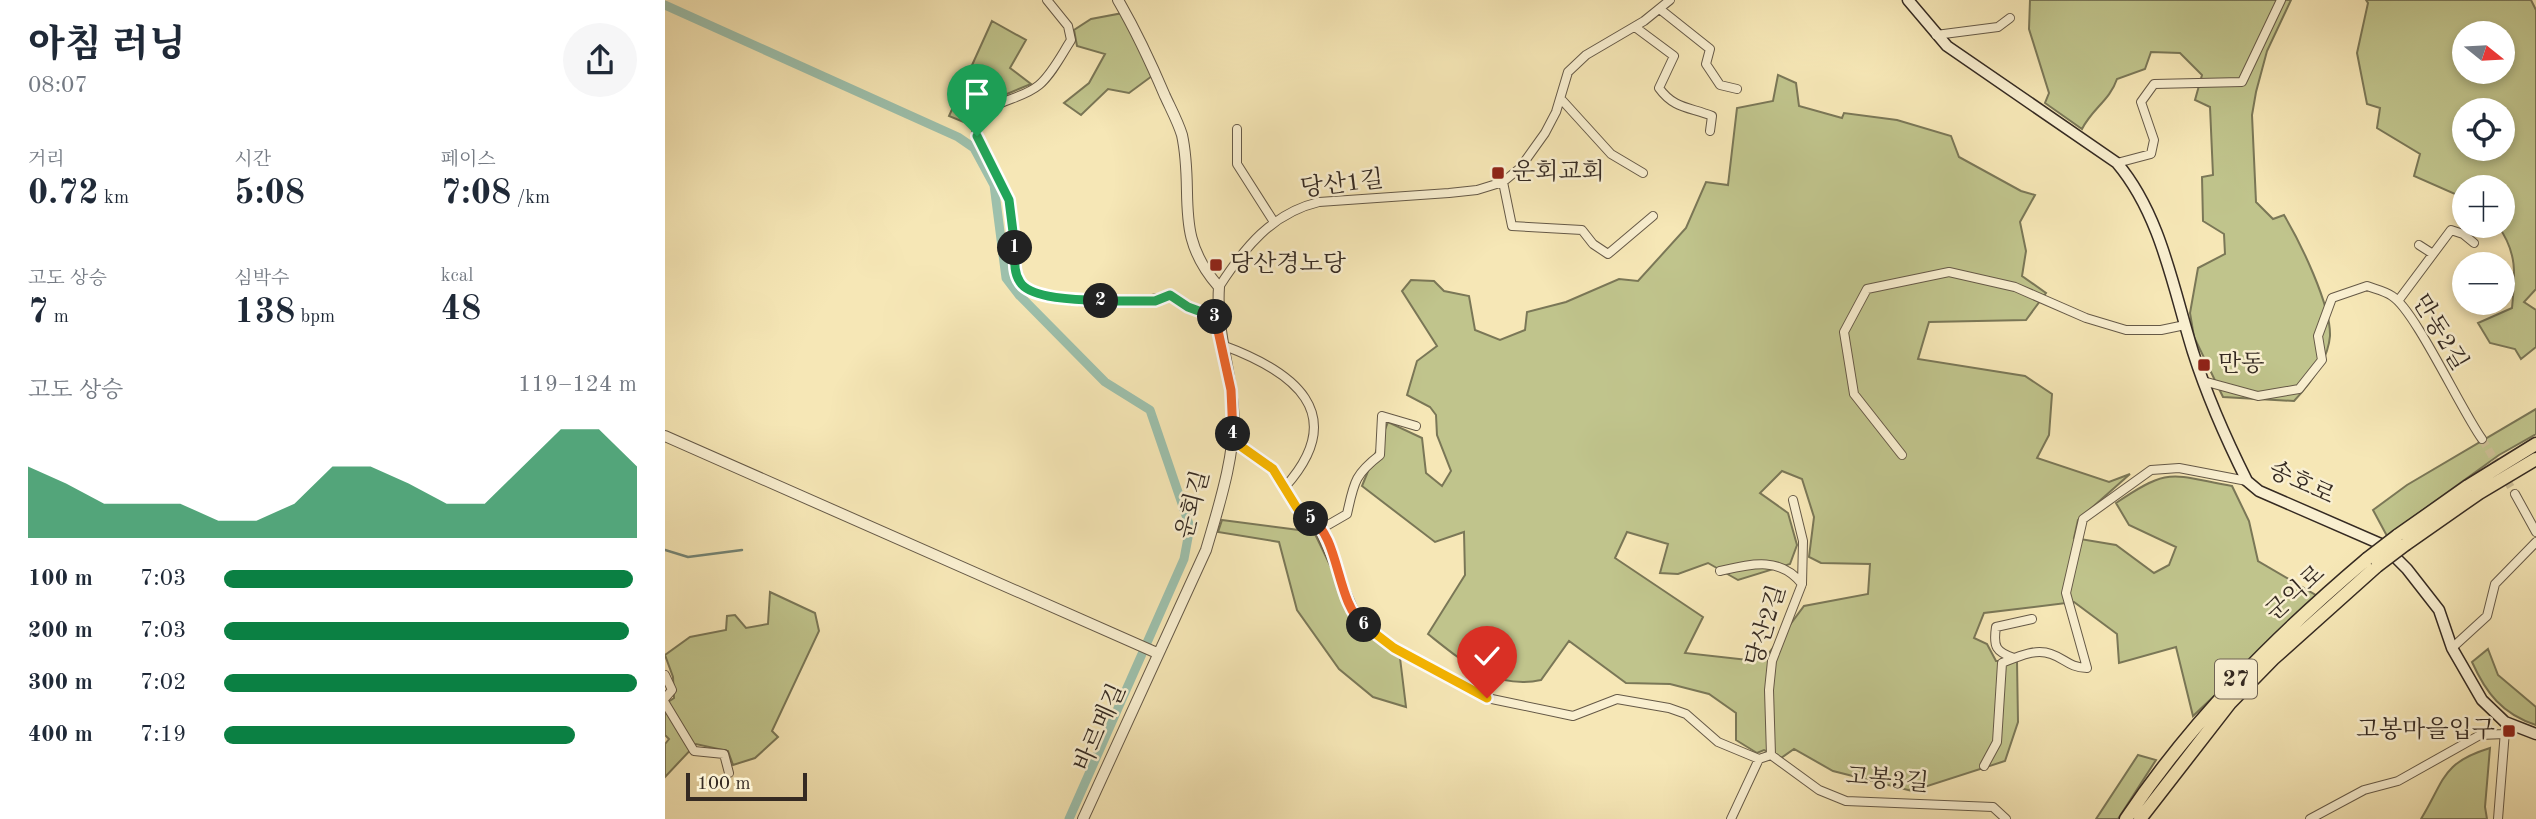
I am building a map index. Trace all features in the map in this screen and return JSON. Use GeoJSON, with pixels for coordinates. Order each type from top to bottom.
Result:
{"type":"FeatureCollection","features":[{"type":"Feature","properties":{"kind":"highway","name":"군익로"},"geometry":{"type":"LineString","coordinates":[[2126,819],[2186,736],[2233,682],[2321,598],[2401,540],[2468,486],[2536,444]]}},
{"type":"Feature","properties":{"kind":"highway","name":"군익로"},"geometry":{"type":"LineString","coordinates":[[2401,540],[2536,459]]}},
{"type":"Feature","properties":{"kind":"highway","name":"군익로"},"geometry":{"type":"LineString","coordinates":[[2140,819],[2229,704],[2372,562]]}},
{"type":"Feature","properties":{"kind":"main road","name":"송호로"},"geometry":{"type":"LineString","coordinates":[[1908,0],[1935,35],[2117,163],[2133,182],[2151,217],[2203,381],[2248,481],[2259,491],[2383,545],[2415,578],[2439,610],[2452,648],[2482,700],[2505,728],[2536,734]]}},
{"type":"Feature","properties":{"kind":"street"},"geometry":{"type":"LineString","coordinates":[[1047,0],[1068,26],[1071,40],[1040,85],[989,107],[979,120],[976,132],[1009,200],[1015,271],[1020,284],[1031,291],[1049,296],[1119,303],[1155,301],[1170,295],[1188,307],[1217,317]]}},
{"type":"Feature","properties":{"kind":"street"},"geometry":{"type":"LineString","coordinates":[[1118,0],[1181,132],[1185,152],[1185,208],[1192,246],[1205,271],[1219,287]]}},
{"type":"Feature","properties":{"kind":"street","name":"당산1길"},"geometry":{"type":"LineString","coordinates":[[1219,287],[1251,243],[1273,222],[1290,211],[1319,202],[1449,193],[1503,181],[1520,168],[1534,151],[1561,99],[1561,87],[1568,72],[1586,55],[1661,10],[1670,0]]}},
{"type":"Feature","properties":{"kind":"street"},"geometry":{"type":"LineString","coordinates":[[2117,163],[2151,154],[2154,140],[2141,102],[2154,84],[2242,82],[2281,0]]}},
{"type":"Feature","properties":{"kind":"street"},"geometry":{"type":"LineString","coordinates":[[1661,10],[1710,49],[1706,64],[1720,85],[1737,89]]}},
{"type":"Feature","properties":{"kind":"street"},"geometry":{"type":"LineString","coordinates":[[1935,35],[1997,27],[2010,18]]}},
{"type":"Feature","properties":{"kind":"street"},"geometry":{"type":"LineString","coordinates":[[1635,27],[1674,56],[1659,88],[1668,100],[1679,107],[1712,116],[1710,131]]}},
{"type":"Feature","properties":{"kind":"street"},"geometry":{"type":"LineString","coordinates":[[1561,99],[1611,154],[1643,173]]}},
{"type":"Feature","properties":{"kind":"street"},"geometry":{"type":"LineString","coordinates":[[1237,129],[1237,164],[1273,222]]}},
{"type":"Feature","properties":{"kind":"street"},"geometry":{"type":"LineString","coordinates":[[1503,181],[1512,226],[1582,230],[1593,244],[1608,254],[1653,216]]}},
{"type":"Feature","properties":{"kind":"street"},"geometry":{"type":"LineString","coordinates":[[2398,301],[2451,230],[2463,233],[2474,243]]}},
{"type":"Feature","properties":{"kind":"street"},"geometry":{"type":"LineString","coordinates":[[2419,245],[2433,254]]}},
{"type":"Feature","properties":{"kind":"street"},"geometry":{"type":"LineString","coordinates":[[1902,455],[1854,394],[1844,332],[1867,289],[1949,272],[2015,287],[2086,318],[2126,330],[2161,330],[2185,325]]}},
{"type":"Feature","properties":{"kind":"street","name":"만동2길"},"geometry":{"type":"LineString","coordinates":[[2203,381],[2258,396],[2299,389],[2322,360],[2318,336],[2332,298],[2367,286],[2398,301],[2416,325],[2463,412],[2482,439]]}},
{"type":"Feature","properties":{"kind":"street","name":"운회길"},"geometry":{"type":"LineString","coordinates":[[1154,652],[1206,550],[1232,440],[1234,410],[1217,317],[1219,287]]}},
{"type":"Feature","properties":{"kind":"street"},"geometry":{"type":"LineString","coordinates":[[1222,345],[1266,362],[1304,393],[1310,405],[1315,427],[1309,449],[1303,464],[1285,487]]}},
{"type":"Feature","properties":{"kind":"street"},"geometry":{"type":"LineString","coordinates":[[1321,529],[1347,514],[1355,479],[1360,470],[1380,455],[1382,416],[1416,426]]}},
{"type":"Feature","properties":{"kind":"street"},"geometry":{"type":"LineString","coordinates":[[665,436],[1154,652]]}},
{"type":"Feature","properties":{"kind":"street"},"geometry":{"type":"LineString","coordinates":[[1232,440],[1273,469],[1297,508],[1321,529],[1359,622],[1394,648],[1487,698],[1573,716],[1617,699],[1669,708],[1686,715],[1718,742],[1759,759],[1771,755]]}},
{"type":"Feature","properties":{"kind":"street"},"geometry":{"type":"LineString","coordinates":[[1983,766],[1997,742],[2002,663],[2026,653],[2050,653],[2071,667],[2087,668],[2066,593],[2083,519],[2151,470],[2179,468],[2248,481]]}},
{"type":"Feature","properties":{"kind":"street"},"geometry":{"type":"LineString","coordinates":[[2515,494],[2536,532]]}},
{"type":"Feature","properties":{"kind":"street"},"geometry":{"type":"LineString","coordinates":[[1793,500],[1803,541],[1803,583]]}},
{"type":"Feature","properties":{"kind":"street"},"geometry":{"type":"LineString","coordinates":[[2452,648],[2487,616],[2495,584],[2536,541]]}},
{"type":"Feature","properties":{"kind":"street","name":"당산2길"},"geometry":{"type":"LineString","coordinates":[[1720,572],[1761,561],[1793,571],[1803,583],[1772,661],[1769,690],[1771,755]]}},
{"type":"Feature","properties":{"kind":"street"},"geometry":{"type":"LineString","coordinates":[[2014,658],[1999,653],[1994,646],[1996,627],[2032,619]]}},
{"type":"Feature","properties":{"kind":"street","name":"바르메길"},"geometry":{"type":"LineString","coordinates":[[1083,819],[1154,652]]}},
{"type":"Feature","properties":{"kind":"street"},"geometry":{"type":"LineString","coordinates":[[665,675],[673,690],[665,700],[694,751],[724,754],[729,773]]}},
{"type":"Feature","properties":{"kind":"street"},"geometry":{"type":"LineString","coordinates":[[2310,819],[2364,790],[2398,780],[2480,735],[2505,728],[2498,819]]}},
{"type":"Feature","properties":{"kind":"street","name":"고봉3길"},"geometry":{"type":"LineString","coordinates":[[1771,755],[1819,790],[1846,801],[1993,807],[2006,819]]}},
{"type":"Feature","properties":{"kind":"street"},"geometry":{"type":"LineString","coordinates":[[1731,819],[1759,759]]}},
{"type":"Feature","properties":{"kind":"green space"},"geometry":{"type":"Polygon","coordinates":[[[2030,0],[2291,0],[2267,51],[2252,115],[2256,202],[2273,219],[2284,215],[2313,274],[2329,323],[2329,345],[2322,363],[2294,401],[2223,397],[2194,337],[2190,313],[2198,268],[2225,254],[2224,234],[2203,221],[2202,177],[2213,175],[2210,107],[2195,100],[2202,75],[2180,53],[2151,52],[2145,69],[2117,79],[2110,93],[2082,129],[2045,103],[2049,93],[2029,29],[2030,0]]]}},
{"type":"Feature","properties":{"kind":"green space"},"geometry":{"type":"Polygon","coordinates":[[[2366,0],[2531,0],[2536,10],[2536,289],[2524,302],[2536,310],[2536,347],[2521,359],[2515,349],[2490,343],[2478,323],[2496,315],[2515,315],[2515,252],[2511,252],[2505,238],[2515,238],[2515,175],[2452,175],[2452,193],[2414,176],[2420,154],[2377,128],[2380,108],[2367,104],[2357,53],[2368,3],[2366,0]]]}},
{"type":"Feature","properties":{"kind":"green space"},"geometry":{"type":"Polygon","coordinates":[[[1123,13],[1152,76],[1129,93],[1108,89],[1081,115],[1064,103],[1089,83],[1105,54],[1077,46],[1074,30],[1091,19],[1123,13]]]}},
{"type":"Feature","properties":{"kind":"green space"},"geometry":{"type":"Polygon","coordinates":[[[992,21],[1026,40],[1010,68],[1031,84],[985,103],[971,125],[949,116],[992,21]]]}},
{"type":"Feature","properties":{"kind":"green space"},"geometry":{"type":"Polygon","coordinates":[[[1778,75],[1796,83],[1799,106],[1842,118],[1844,113],[1897,120],[1951,136],[1959,157],[2021,191],[2035,195],[2020,222],[2026,251],[2022,276],[2046,293],[2026,320],[1929,322],[1918,359],[2025,376],[2052,394],[2049,435],[2037,458],[2109,482],[2130,474],[2078,520],[2074,538],[2116,545],[2154,573],[2169,565],[2176,547],[2129,525],[2116,503],[2148,483],[2171,476],[2232,486],[2249,521],[2258,561],[2319,597],[2193,716],[2176,647],[2119,663],[2117,634],[2074,602],[1984,613],[1974,638],[1987,644],[1996,661],[2017,661],[2018,722],[2005,761],[1912,791],[1833,771],[1794,749],[1781,758],[1764,750],[1757,753],[1736,740],[1736,713],[1709,694],[1670,684],[1626,683],[1569,641],[1541,680],[1524,682],[1509,681],[1480,671],[1428,634],[1465,575],[1464,532],[1435,542],[1362,486],[1388,422],[1422,438],[1426,473],[1442,486],[1451,471],[1437,435],[1436,415],[1430,407],[1407,395],[1417,361],[1437,346],[1402,291],[1411,280],[1434,281],[1444,291],[1469,296],[1475,330],[1500,340],[1525,330],[1527,312],[1566,302],[1619,279],[1638,281],[1686,228],[1706,182],[1728,185],[1737,108],[1773,101],[1778,75]],[[1782,471],[1760,493],[1788,513],[1797,545],[1790,564],[1738,580],[1708,563],[1678,574],[1660,573],[1668,544],[1627,532],[1615,558],[1703,617],[1685,653],[1748,660],[1766,657],[1804,606],[1868,594],[1870,564],[1821,563],[1809,557],[1814,517],[1802,479],[1782,471]]]}},
{"type":"Feature","properties":{"kind":"green space"},"geometry":{"type":"Polygon","coordinates":[[[2536,409],[2536,434],[2499,455],[2387,536],[2373,510],[2407,485],[2536,409]]]}},
{"type":"Feature","properties":{"kind":"green space"},"geometry":{"type":"Polygon","coordinates":[[[1222,520],[1314,532],[1361,629],[1400,658],[1406,707],[1373,697],[1339,669],[1297,610],[1279,542],[1218,532],[1222,520]]]}},
{"type":"Feature","properties":{"kind":"green space"},"geometry":{"type":"Polygon","coordinates":[[[770,592],[815,613],[819,631],[772,731],[778,737],[755,758],[733,765],[728,751],[696,744],[665,777],[665,744],[669,739],[665,735],[665,704],[674,698],[673,677],[665,655],[690,637],[726,630],[727,616],[735,615],[746,628],[768,624],[770,592]]]}},
{"type":"Feature","properties":{"kind":"green space"},"geometry":{"type":"Polygon","coordinates":[[[2488,649],[2498,675],[2536,707],[2536,725],[2514,715],[2489,693],[2472,662],[2488,649]]]}},
{"type":"Feature","properties":{"kind":"green space"},"geometry":{"type":"Polygon","coordinates":[[[2490,748],[2485,807],[2487,819],[2421,819],[2446,774],[2462,760],[2490,748]]]}},
{"type":"Feature","properties":{"kind":"green space"},"geometry":{"type":"Polygon","coordinates":[[[2138,755],[2156,760],[2118,819],[2096,819],[2138,755]]]}},
{"type":"Feature","properties":{"kind":"waterway"},"geometry":{"type":"LineString","coordinates":[[665,5],[958,137],[974,148],[994,185],[1006,278],[1019,295],[1105,382],[1150,410],[1190,527],[1184,559],[1069,819]]}},
{"type":"Feature","properties":{"kind":"waterway"},"geometry":{"type":"LineString","coordinates":[[665,550],[688,557],[742,550]]}},
{"type":"Feature","properties":{"kind":"tunnel"},"geometry":{"type":"LineString","coordinates":[[2482,439],[2515,494]]}},
{"type":"Feature","properties":{"kind":"place","name":"운회교회"},"geometry":{"type":"Point","coordinates":[1498,173]}},
{"type":"Feature","properties":{"kind":"place","name":"당산경노당"},"geometry":{"type":"Point","coordinates":[1216,265]}},
{"type":"Feature","properties":{"kind":"place","name":"만동"},"geometry":{"type":"Point","coordinates":[2204,365]}},
{"type":"Feature","properties":{"kind":"place","name":"고봉마을입구"},"geometry":{"type":"Point","coordinates":[2509,731]}},
{"type":"Feature","properties":{"kind":"route"},"geometry":{"type":"LineString","coordinates":[[977,136],[1009,200],[1015,271],[1020,284],[1031,291],[1049,296],[1119,303],[1155,301],[1170,295],[1188,307],[1217,317],[1234,410],[1232,440],[1273,469],[1297,508],[1316,522],[1330,548],[1335,569],[1359,622],[1394,648],[1487,698]]}}]}
